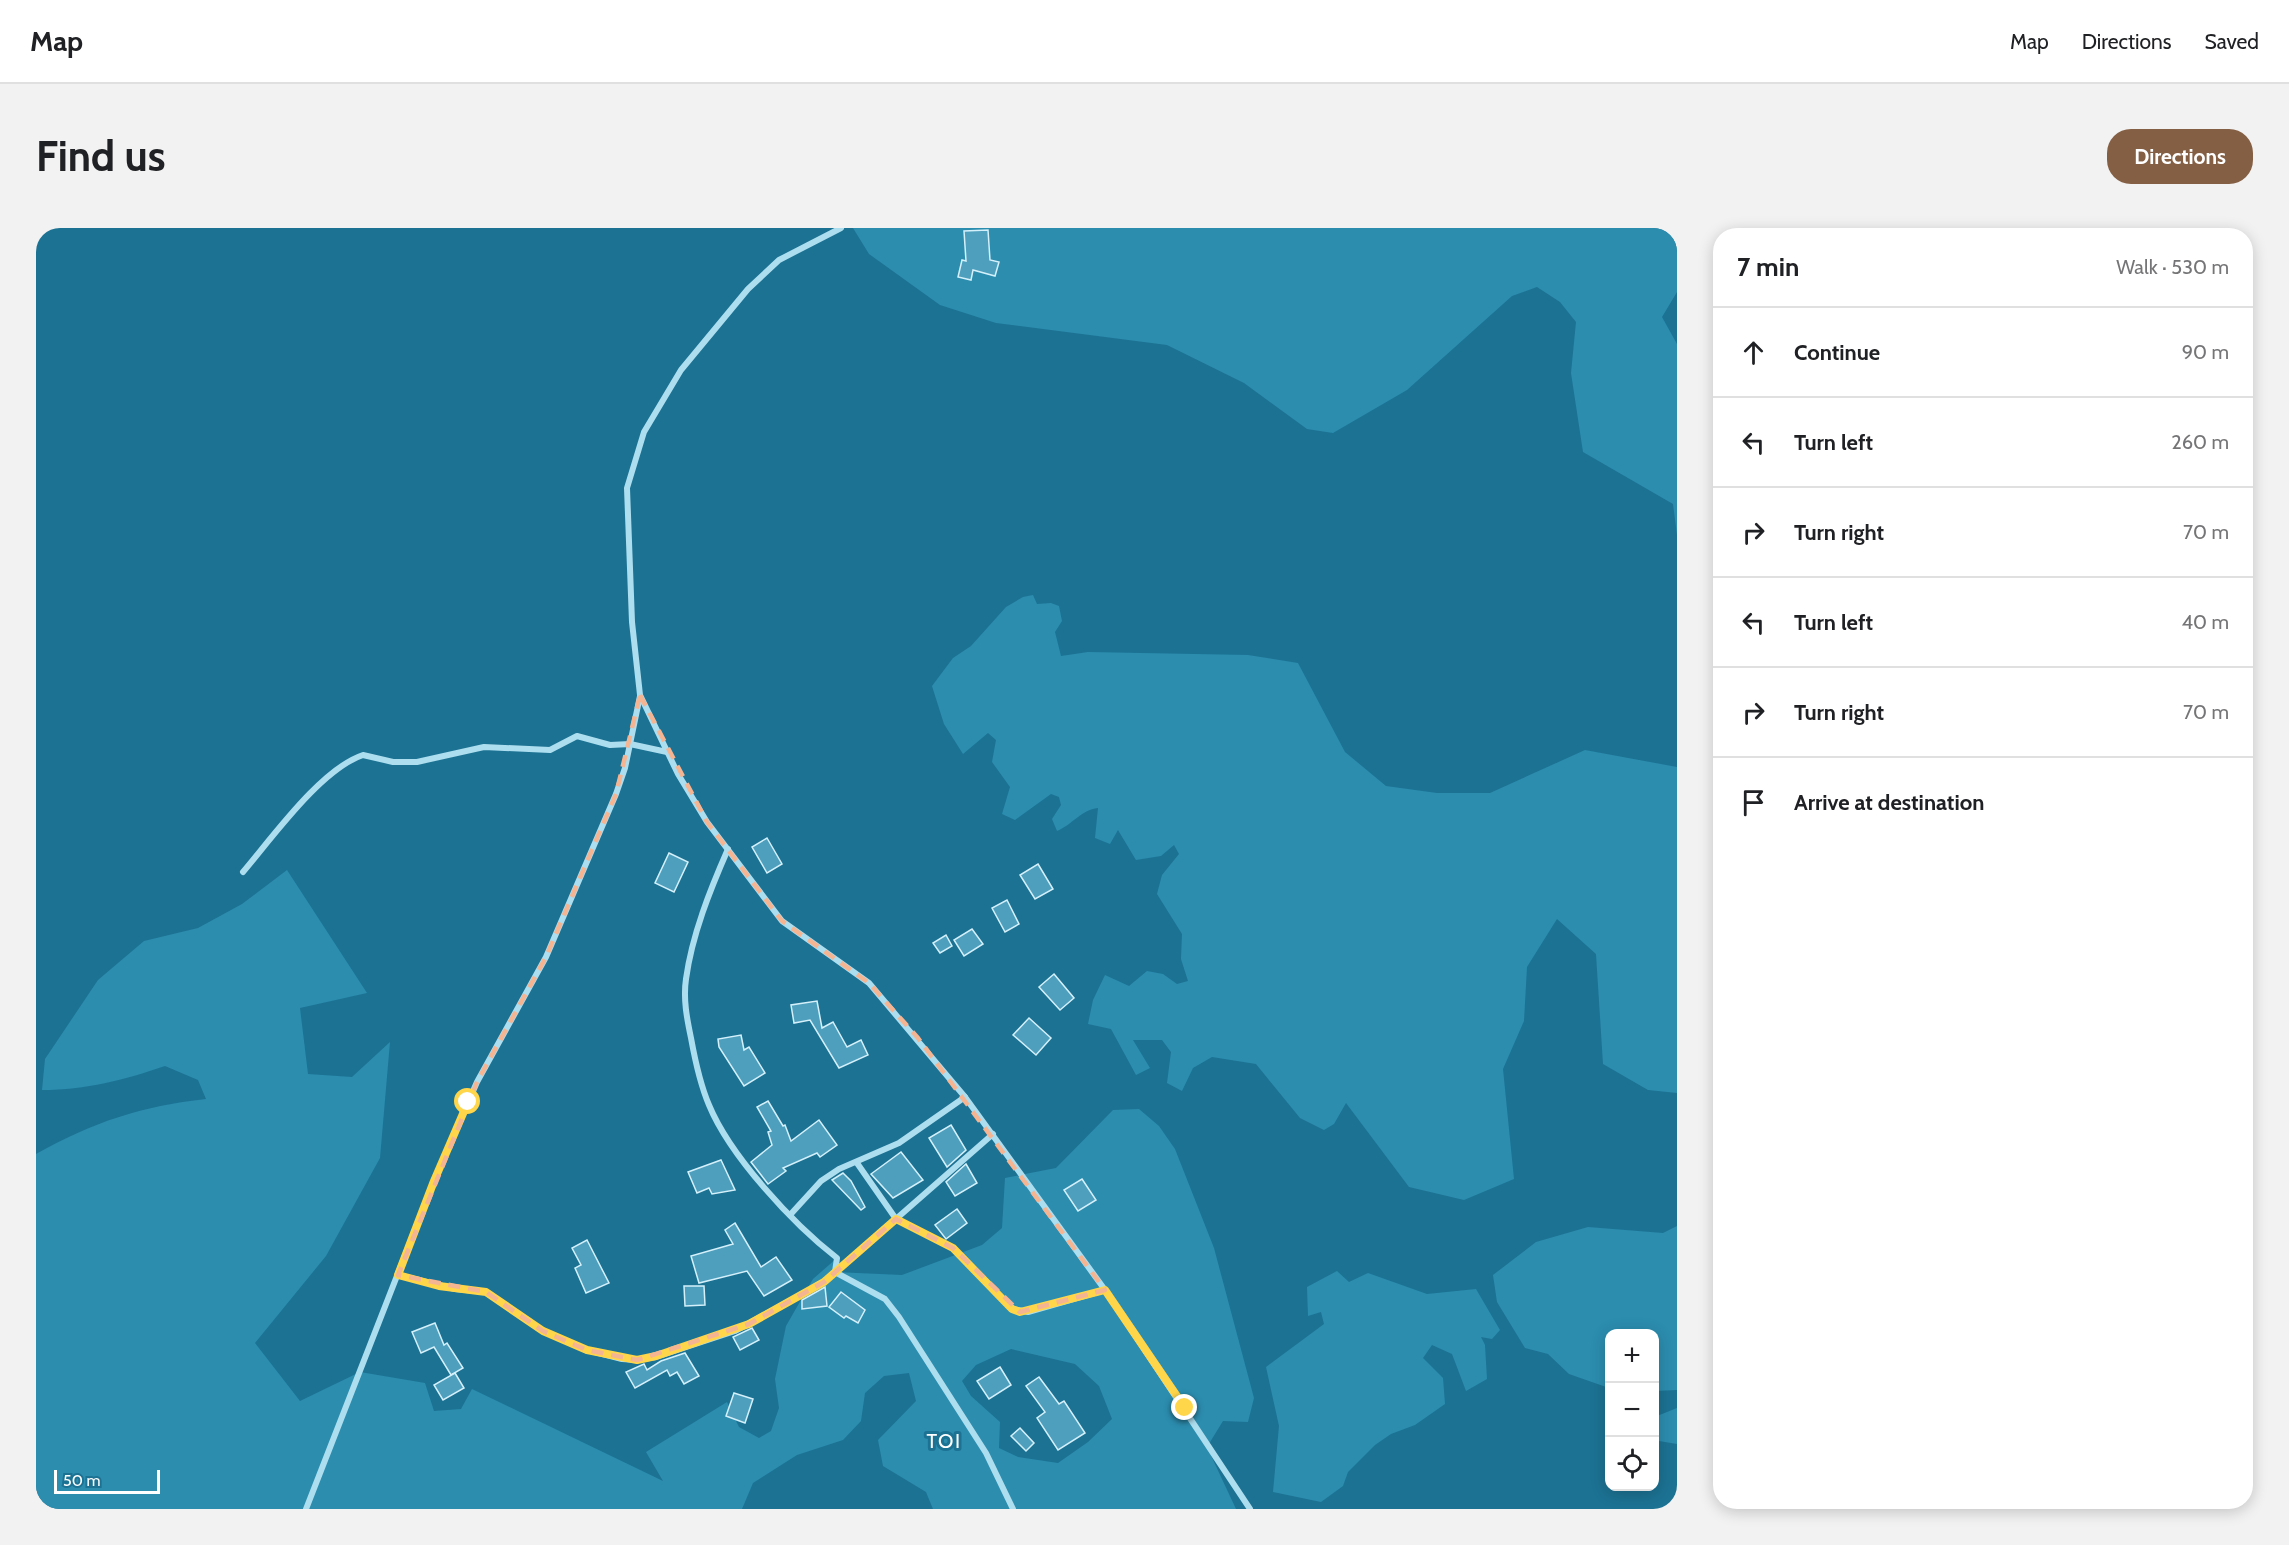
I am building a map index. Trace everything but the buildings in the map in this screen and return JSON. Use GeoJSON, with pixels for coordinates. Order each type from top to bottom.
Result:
{"type":"FeatureCollection","features":[{"type":"Feature","properties":{"kind":"street"},"geometry":{"type":"LineString","coordinates":[[306,1509],[434,1181],[477,1082],[526,997],[565,915],[616,794],[630,744],[640,695],[632,622],[627,488],[644,432],[681,370],[748,289],[779,260],[841,228]]}},
{"type":"Feature","properties":{"kind":"street"},"geometry":{"type":"LineString","coordinates":[[640,695],[667,752],[707,822],[782,921],[869,983],[965,1097],[1105,1290],[1250,1509]]}},
{"type":"Feature","properties":{"kind":"street"},"geometry":{"type":"LineString","coordinates":[[243,872],[300,804],[336,772],[363,755],[393,762],[417,762],[484,747],[550,750],[577,736],[610,745],[630,744],[667,752]]}},
{"type":"Feature","properties":{"kind":"street"},"geometry":{"type":"LineString","coordinates":[[728,849],[703,914],[686,980],[686,1014],[701,1082],[718,1124],[757,1179],[818,1243],[837,1258],[835,1272]]}},
{"type":"Feature","properties":{"kind":"street"},"geometry":{"type":"LineString","coordinates":[[790,1215],[821,1181],[845,1165],[857,1163],[898,1143],[965,1097]]}},
{"type":"Feature","properties":{"kind":"street"},"geometry":{"type":"LineString","coordinates":[[398,1275],[444,1287],[486,1292],[543,1331],[587,1350],[637,1360],[656,1356],[735,1330],[824,1282],[993,1134]]}},
{"type":"Feature","properties":{"kind":"street"},"geometry":{"type":"LineString","coordinates":[[857,1163],[896,1219],[953,1248],[1012,1309],[1020,1312],[1105,1290]]}},
{"type":"Feature","properties":{"kind":"street"},"geometry":{"type":"LineString","coordinates":[[835,1272],[885,1299],[899,1317],[986,1453],[1013,1509]]}},
{"type":"Feature","properties":{"kind":"highlighted area"},"geometry":{"type":"Polygon","coordinates":[[[640,695],[707,822],[782,921],[869,983],[918,1038],[1105,1290],[1020,1312],[953,1248],[896,1219],[824,1282],[749,1324],[637,1360],[587,1350],[543,1331],[486,1292],[398,1275],[477,1082],[546,957],[616,794],[640,695]]]}},
{"type":"Feature","properties":{"kind":"shaded area"},"geometry":{"type":"Polygon","coordinates":[[[853,228],[1677,228],[1677,292],[1662,317],[1677,344],[1677,535],[1673,504],[1583,452],[1571,373],[1576,322],[1560,302],[1537,287],[1512,296],[1407,390],[1333,433],[1307,429],[1244,383],[1167,345],[996,323],[940,305],[869,254],[853,228]]]}},
{"type":"Feature","properties":{"kind":"shaded area"},"geometry":{"type":"Polygon","coordinates":[[[1033,595],[1037,604],[1051,603],[1059,606],[1062,621],[1055,632],[1061,656],[1088,652],[1248,655],[1298,663],[1345,752],[1386,786],[1437,793],[1490,793],[1585,750],[1677,767],[1677,1093],[1648,1090],[1603,1064],[1596,954],[1557,919],[1527,967],[1524,1021],[1503,1069],[1514,1179],[1464,1200],[1409,1187],[1346,1103],[1334,1124],[1324,1130],[1300,1118],[1256,1064],[1212,1057],[1193,1068],[1182,1091],[1167,1083],[1171,1052],[1162,1040],[1133,1040],[1150,1068],[1136,1075],[1111,1029],[1088,1024],[1093,1000],[1105,975],[1129,986],[1147,971],[1163,974],[1177,984],[1188,981],[1181,959],[1182,934],[1157,894],[1162,875],[1179,854],[1174,845],[1161,856],[1136,860],[1118,830],[1110,844],[1095,838],[1098,808],[1092,809],[1057,831],[1052,819],[1061,805],[1059,797],[1051,794],[1015,820],[1002,814],[1010,787],[992,762],[996,740],[988,733],[963,754],[944,724],[932,686],[953,658],[971,646],[1006,607],[1023,597],[1033,595]]]}},
{"type":"Feature","properties":{"kind":"shaded area"},"geometry":{"type":"Polygon","coordinates":[[[287,870],[367,993],[300,1008],[308,1074],[352,1077],[390,1042],[380,1158],[326,1256],[255,1343],[300,1401],[360,1372],[425,1383],[434,1411],[461,1409],[472,1389],[663,1481],[646,1452],[727,1402],[739,1427],[759,1438],[771,1431],[779,1408],[775,1379],[786,1326],[813,1279],[837,1258],[835,1272],[902,1275],[982,1245],[1002,1228],[1005,1178],[1056,1168],[1113,1110],[1139,1109],[1159,1126],[1175,1149],[1214,1248],[1254,1398],[1248,1422],[1223,1421],[1207,1447],[1236,1509],[933,1509],[926,1492],[883,1466],[878,1440],[916,1401],[909,1373],[884,1376],[865,1393],[861,1421],[843,1440],[797,1455],[753,1483],[742,1509],[36,1509],[36,1154],[78,1133],[118,1117],[160,1106],[206,1099],[198,1080],[165,1066],[105,1083],[42,1090],[45,1059],[98,980],[144,941],[198,928],[242,904],[287,870]],[[1011,1349],[976,1365],[962,1381],[971,1396],[1000,1422],[999,1448],[1018,1457],[1058,1463],[1088,1442],[1112,1419],[1099,1386],[1075,1364],[1011,1349]]]}},
{"type":"Feature","properties":{"kind":"shaded area"},"geometry":{"type":"Polygon","coordinates":[[[1677,1226],[1677,1390],[1659,1391],[1659,1329],[1605,1329],[1605,1387],[1569,1374],[1548,1354],[1525,1348],[1497,1302],[1493,1275],[1536,1242],[1588,1227],[1663,1233],[1677,1226]]]}},
{"type":"Feature","properties":{"kind":"shaded area"},"geometry":{"type":"Polygon","coordinates":[[[1337,1271],[1349,1282],[1368,1273],[1427,1294],[1476,1289],[1500,1330],[1492,1339],[1481,1337],[1485,1345],[1487,1379],[1466,1391],[1452,1354],[1432,1345],[1423,1358],[1443,1378],[1445,1404],[1415,1425],[1391,1434],[1375,1445],[1348,1472],[1343,1486],[1321,1502],[1273,1492],[1279,1426],[1266,1367],[1324,1324],[1321,1312],[1308,1316],[1307,1287],[1337,1271]]]}},
{"type":"Feature","properties":{"kind":"shaded area"},"geometry":{"type":"Polygon","coordinates":[[[1677,1408],[1677,1444],[1659,1441],[1659,1415],[1677,1408]]]}},
{"type":"Feature","properties":{"kind":"district","name":"TOI"},"geometry":{"type":"Point","coordinates":[944,1441]}},
{"type":"Feature","properties":{"kind":"route"},"geometry":{"type":"LineString","coordinates":[[468,1102],[434,1181],[398,1275],[439,1286],[486,1292],[543,1331],[587,1350],[622,1359],[637,1360],[656,1356],[749,1324],[824,1282],[896,1219],[953,1248],[1012,1309],[1020,1312],[1028,1312],[1105,1290],[1185,1408]]}}]}
